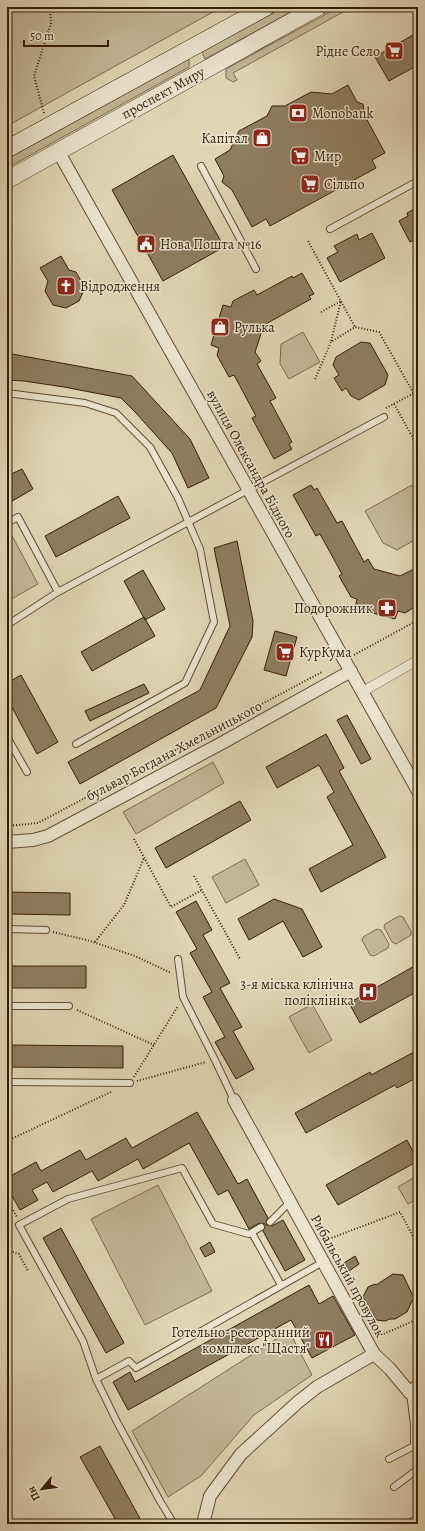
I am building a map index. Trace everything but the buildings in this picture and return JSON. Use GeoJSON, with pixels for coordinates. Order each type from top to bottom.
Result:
{"type":"FeatureCollection","features":[{"type":"Feature","properties":{"kind":"main road","name":"проспект Миру"},"geometry":{"type":"LineString","coordinates":[[7,149],[266,7]]}},
{"type":"Feature","properties":{"kind":"main road","name":"проспект Миру"},"geometry":{"type":"LineString","coordinates":[[7,180],[318,7]]}},
{"type":"Feature","properties":{"kind":"main road"},"geometry":{"type":"LineString","coordinates":[[193,48],[205,70]]}},
{"type":"Feature","properties":{"kind":"street","name":"вулиця Олександра Бідного"},"geometry":{"type":"LineString","coordinates":[[58,151],[418,791]]}},
{"type":"Feature","properties":{"kind":"street"},"geometry":{"type":"LineString","coordinates":[[362,692],[418,660]]}},
{"type":"Feature","properties":{"kind":"street","name":"бульвар Богдана Хмельницького"},"geometry":{"type":"LineString","coordinates":[[7,842],[32,840],[48,836],[222,743],[348,666]]}},
{"type":"Feature","properties":{"kind":"street","name":"Рибальський провулок"},"geometry":{"type":"LineString","coordinates":[[203,1524],[210,1496],[241,1454],[298,1402],[317,1387],[374,1354],[234,1100]]}},
{"type":"Feature","properties":{"kind":"street"},"geometry":{"type":"LineString","coordinates":[[374,1354],[414,1389]]}},
{"type":"Feature","properties":{"kind":"lane"},"geometry":{"type":"LineString","coordinates":[[201,166],[256,269]]}},
{"type":"Feature","properties":{"kind":"lane"},"geometry":{"type":"LineString","coordinates":[[330,229],[418,181]]}},
{"type":"Feature","properties":{"kind":"lane"},"geometry":{"type":"LineString","coordinates":[[7,393],[85,403],[116,413],[150,448],[178,498],[200,549],[214,622],[185,683],[76,744]]}},
{"type":"Feature","properties":{"kind":"lane"},"geometry":{"type":"LineString","coordinates":[[7,625],[58,592],[384,417]]}},
{"type":"Feature","properties":{"kind":"lane"},"geometry":{"type":"LineString","coordinates":[[7,523],[18,517],[58,592]]}},
{"type":"Feature","properties":{"kind":"lane"},"geometry":{"type":"LineString","coordinates":[[7,737],[26,772]]}},
{"type":"Feature","properties":{"kind":"lane"},"geometry":{"type":"LineString","coordinates":[[7,930],[46,930]]}},
{"type":"Feature","properties":{"kind":"lane"},"geometry":{"type":"LineString","coordinates":[[178,959],[183,996],[234,1100]]}},
{"type":"Feature","properties":{"kind":"lane"},"geometry":{"type":"LineString","coordinates":[[7,1006],[69,1006]]}},
{"type":"Feature","properties":{"kind":"lane"},"geometry":{"type":"LineString","coordinates":[[7,1082],[130,1083]]}},
{"type":"Feature","properties":{"kind":"lane"},"geometry":{"type":"LineString","coordinates":[[174,1524],[156,1494],[96,1379],[83,1341],[19,1225],[68,1199],[182,1168],[213,1224],[249,1234],[261,1227]]}},
{"type":"Feature","properties":{"kind":"lane"},"geometry":{"type":"LineString","coordinates":[[270,1222],[290,1202]]}},
{"type":"Feature","properties":{"kind":"lane"},"geometry":{"type":"LineString","coordinates":[[252,1232],[281,1285]]}},
{"type":"Feature","properties":{"kind":"lane"},"geometry":{"type":"LineString","coordinates":[[96,1379],[128,1361],[136,1368],[323,1262]]}},
{"type":"Feature","properties":{"kind":"lane"},"geometry":{"type":"LineString","coordinates":[[389,1459],[416,1449],[414,1389]]}},
{"type":"Feature","properties":{"kind":"lane"},"geometry":{"type":"LineString","coordinates":[[394,1487],[418,1469]]}},
{"type":"Feature","properties":{"kind":"lane"},"geometry":{"type":"LineString","coordinates":[[408,1524],[418,1518]]}},
{"type":"Feature","properties":{"kind":"path"},"geometry":{"type":"LineString","coordinates":[[44,113],[34,76],[51,23],[50,7]]}},
{"type":"Feature","properties":{"kind":"path"},"geometry":{"type":"LineString","coordinates":[[308,241],[355,327]]}},
{"type":"Feature","properties":{"kind":"path"},"geometry":{"type":"LineString","coordinates":[[321,312],[341,301]]}},
{"type":"Feature","properties":{"kind":"path"},"geometry":{"type":"LineString","coordinates":[[315,380],[331,342],[341,301]]}},
{"type":"Feature","properties":{"kind":"path"},"geometry":{"type":"LineString","coordinates":[[331,342],[355,327],[379,332],[418,401]]}},
{"type":"Feature","properties":{"kind":"path"},"geometry":{"type":"LineString","coordinates":[[414,393],[418,394]]}},
{"type":"Feature","properties":{"kind":"path"},"geometry":{"type":"LineString","coordinates":[[394,404],[418,447]]}},
{"type":"Feature","properties":{"kind":"path"},"geometry":{"type":"LineString","coordinates":[[348,666],[418,620]]}},
{"type":"Feature","properties":{"kind":"path"},"geometry":{"type":"LineString","coordinates":[[7,826],[38,823],[326,671]]}},
{"type":"Feature","properties":{"kind":"path"},"geometry":{"type":"LineString","coordinates":[[134,839],[171,907],[202,890]]}},
{"type":"Feature","properties":{"kind":"path"},"geometry":{"type":"LineString","coordinates":[[95,942],[124,905],[144,858]]}},
{"type":"Feature","properties":{"kind":"path"},"geometry":{"type":"LineString","coordinates":[[194,876],[240,959]]}},
{"type":"Feature","properties":{"kind":"path"},"geometry":{"type":"LineString","coordinates":[[46,930],[95,942],[134,956],[181,978]]}},
{"type":"Feature","properties":{"kind":"path"},"geometry":{"type":"LineString","coordinates":[[130,1083],[183,996]]}},
{"type":"Feature","properties":{"kind":"path"},"geometry":{"type":"LineString","coordinates":[[69,1006],[154,1045]]}},
{"type":"Feature","properties":{"kind":"path"},"geometry":{"type":"LineString","coordinates":[[7,1141],[130,1083],[215,1060]]}},
{"type":"Feature","properties":{"kind":"path"},"geometry":{"type":"LineString","coordinates":[[7,1200],[16,1216],[24,1222]]}},
{"type":"Feature","properties":{"kind":"path"},"geometry":{"type":"LineString","coordinates":[[326,1240],[400,1212],[418,1246]]}},
{"type":"Feature","properties":{"kind":"path"},"geometry":{"type":"LineString","coordinates":[[7,1250],[19,1254],[28,1271]]}},
{"type":"Feature","properties":{"kind":"path"},"geometry":{"type":"LineString","coordinates":[[381,1335],[418,1319]]}},
{"type":"Feature","properties":{"kind":"shaded area"},"geometry":{"type":"Polygon","coordinates":[[[7,7],[222,7],[7,126],[7,7]]]}},
{"type":"Feature","properties":{"kind":"shaded area"},"geometry":{"type":"Polygon","coordinates":[[[284,7],[300,7],[205,59],[202,52],[284,7]]]}},
{"type":"Feature","properties":{"kind":"shaded area"},"geometry":{"type":"Polygon","coordinates":[[[339,7],[352,7],[233,73],[237,80],[233,82],[226,78],[226,69],[339,7]]]}},
{"type":"Feature","properties":{"kind":"shaded area"},"geometry":{"type":"Polygon","coordinates":[[[189,59],[189,67],[7,168],[7,159],[189,59]]]}},
{"type":"Feature","properties":{"kind":"shaded area"},"geometry":{"type":"Polygon","coordinates":[[[303,332],[320,362],[289,379],[280,364],[281,344],[303,332]]]}},
{"type":"Feature","properties":{"kind":"shaded area"},"geometry":{"type":"Polygon","coordinates":[[[412,485],[418,496],[418,538],[397,550],[383,543],[365,511],[412,485]]]}},
{"type":"Feature","properties":{"kind":"shaded area"},"geometry":{"type":"Polygon","coordinates":[[[10,532],[38,584],[8,601],[7,533],[10,532]]]}},
{"type":"Feature","properties":{"kind":"shaded area"},"geometry":{"type":"Polygon","coordinates":[[[213,762],[224,783],[136,834],[123,812],[213,762]]]}},
{"type":"Feature","properties":{"kind":"shaded area"},"geometry":{"type":"Polygon","coordinates":[[[245,859],[259,885],[226,903],[212,877],[245,859]]]}},
{"type":"Feature","properties":{"kind":"shaded area"},"geometry":{"type":"Polygon","coordinates":[[[399,916],[403,917],[411,931],[411,935],[396,944],[392,942],[384,927],[385,924],[399,916]]]}},
{"type":"Feature","properties":{"kind":"shaded area"},"geometry":{"type":"Polygon","coordinates":[[[377,929],[381,930],[389,944],[388,948],[374,956],[370,955],[362,940],[363,937],[377,929]]]}},
{"type":"Feature","properties":{"kind":"shaded area"},"geometry":{"type":"Polygon","coordinates":[[[312,1004],[332,1040],[309,1053],[289,1017],[312,1004]]]}},
{"type":"Feature","properties":{"kind":"shaded area"},"geometry":{"type":"Polygon","coordinates":[[[418,1175],[418,1198],[408,1204],[398,1187],[418,1175]]]}},
{"type":"Feature","properties":{"kind":"shaded area"},"geometry":{"type":"Polygon","coordinates":[[[158,1185],[212,1291],[145,1325],[91,1219],[158,1185]]]}},
{"type":"Feature","properties":{"kind":"shaded area"},"geometry":{"type":"Polygon","coordinates":[[[289,1331],[312,1375],[254,1415],[201,1476],[168,1497],[132,1431],[289,1331]]]}},
{"type":"Feature","properties":{"kind":"place","name":"Рідне Село"},"geometry":{"type":"Point","coordinates":[394,51]}},
{"type":"Feature","properties":{"kind":"place","name":"Monobank"},"geometry":{"type":"Point","coordinates":[298,113]}},
{"type":"Feature","properties":{"kind":"place","name":"Капітал"},"geometry":{"type":"Point","coordinates":[262,138]}},
{"type":"Feature","properties":{"kind":"place","name":"Мир"},"geometry":{"type":"Point","coordinates":[300,156]}},
{"type":"Feature","properties":{"kind":"place","name":"Сільпо"},"geometry":{"type":"Point","coordinates":[310,184]}},
{"type":"Feature","properties":{"kind":"place","name":"Нова Пошта №16"},"geometry":{"type":"Point","coordinates":[146,244]}},
{"type":"Feature","properties":{"kind":"place","name":"Відродження"},"geometry":{"type":"Point","coordinates":[66,286]}},
{"type":"Feature","properties":{"kind":"place","name":"Рулька"},"geometry":{"type":"Point","coordinates":[220,327]}},
{"type":"Feature","properties":{"kind":"place","name":"Подорожник"},"geometry":{"type":"Point","coordinates":[387,608]}},
{"type":"Feature","properties":{"kind":"place","name":"КурКума"},"geometry":{"type":"Point","coordinates":[285,652]}},
{"type":"Feature","properties":{"kind":"place","name":"3-я міська клінічна поліклініка"},"geometry":{"type":"Point","coordinates":[368,992]}},
{"type":"Feature","properties":{"kind":"place","name":"Готельно-ресторанний комплекс \"Щастя\""},"geometry":{"type":"Point","coordinates":[324,1340]}}]}
